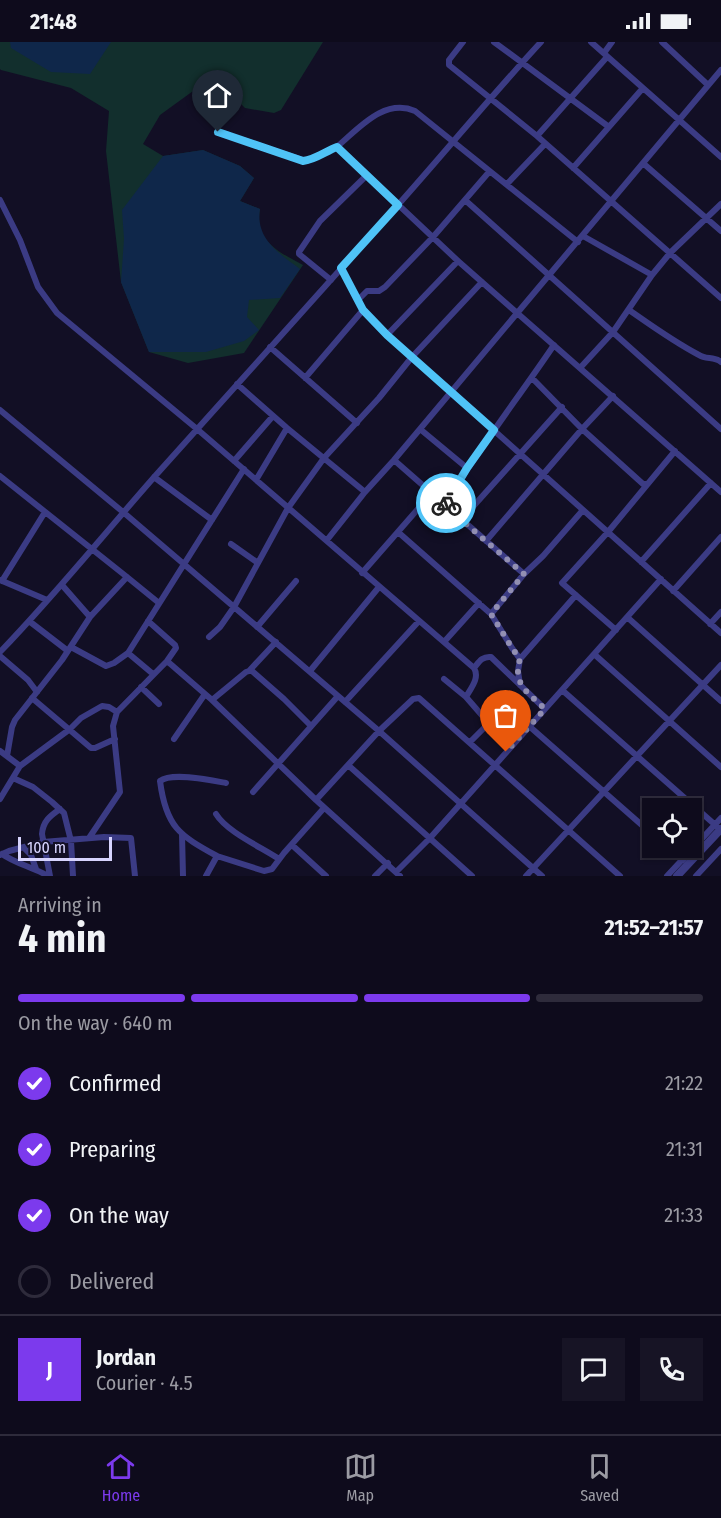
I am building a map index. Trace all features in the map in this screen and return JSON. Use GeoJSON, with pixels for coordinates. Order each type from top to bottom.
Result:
{"type":"FeatureCollection","features":[{"type":"Feature","properties":{"kind":"street"},"geometry":{"type":"LineString","coordinates":[[463,42],[449,60],[449,65],[537,136],[721,297]]}},
{"type":"Feature","properties":{"kind":"street"},"geometry":{"type":"LineString","coordinates":[[494,42],[609,127]]}},
{"type":"Feature","properties":{"kind":"street"},"geometry":{"type":"LineString","coordinates":[[0,652],[62,585],[123,512],[541,42]]}},
{"type":"Feature","properties":{"kind":"street"},"geometry":{"type":"LineString","coordinates":[[591,42],[721,157]]}},
{"type":"Feature","properties":{"kind":"street"},"geometry":{"type":"LineString","coordinates":[[537,136],[571,99],[606,55],[612,42]]}},
{"type":"Feature","properties":{"kind":"street"},"geometry":{"type":"LineString","coordinates":[[662,42],[708,85]]}},
{"type":"Feature","properties":{"kind":"street"},"geometry":{"type":"LineString","coordinates":[[327,540],[721,70]]}},
{"type":"Feature","properties":{"kind":"street"},"geometry":{"type":"LineString","coordinates":[[573,168],[643,88]]}},
{"type":"Feature","properties":{"kind":"street"},"geometry":{"type":"LineString","coordinates":[[218,132],[303,161],[337,147],[371,118],[400,106],[415,111],[489,172],[580,239],[652,275]]}},
{"type":"Feature","properties":{"kind":"street"},"geometry":{"type":"LineString","coordinates":[[507,184],[545,144]]}},
{"type":"Feature","properties":{"kind":"street"},"geometry":{"type":"LineString","coordinates":[[337,147],[458,261],[721,492]]}},
{"type":"Feature","properties":{"kind":"street"},"geometry":{"type":"LineString","coordinates":[[644,164],[721,231]]}},
{"type":"Feature","properties":{"kind":"street"},"geometry":{"type":"LineString","coordinates":[[358,300],[367,291],[379,291],[385,287],[433,237],[489,172]]}},
{"type":"Feature","properties":{"kind":"street"},"geometry":{"type":"LineString","coordinates":[[331,280],[299,252],[321,221],[366,176]]}},
{"type":"Feature","properties":{"kind":"street"},"geometry":{"type":"LineString","coordinates":[[0,200],[20,240],[38,287],[57,313],[197,429],[474,668],[477,673],[476,678],[466,697]]}},
{"type":"Feature","properties":{"kind":"street"},"geometry":{"type":"LineString","coordinates":[[465,201],[721,429]]}},
{"type":"Feature","properties":{"kind":"street"},"geometry":{"type":"LineString","coordinates":[[580,368],[613,332],[670,253],[721,204]]}},
{"type":"Feature","properties":{"kind":"street"},"geometry":{"type":"LineString","coordinates":[[387,335],[458,261]]}},
{"type":"Feature","properties":{"kind":"street"},"geometry":{"type":"LineString","coordinates":[[341,268],[363,310],[387,335],[721,633]]}},
{"type":"Feature","properties":{"kind":"street"},"geometry":{"type":"LineString","coordinates":[[208,637],[220,627],[234,607],[288,508],[324,458],[380,398],[412,357],[482,282]]}},
{"type":"Feature","properties":{"kind":"street"},"geometry":{"type":"LineString","coordinates":[[305,378],[363,310]]}},
{"type":"Feature","properties":{"kind":"street"},"geometry":{"type":"LineString","coordinates":[[628,310],[685,348],[704,358],[716,358],[721,362]]}},
{"type":"Feature","properties":{"kind":"street"},"geometry":{"type":"LineString","coordinates":[[444,505],[467,468],[554,345]]}},
{"type":"Feature","properties":{"kind":"street"},"geometry":{"type":"LineString","coordinates":[[270,347],[357,423]]}},
{"type":"Feature","properties":{"kind":"street"},"geometry":{"type":"LineString","coordinates":[[532,378],[582,429],[643,484],[646,484]]}},
{"type":"Feature","properties":{"kind":"street"},"geometry":{"type":"LineString","coordinates":[[237,384],[286,428],[365,492]]}},
{"type":"Feature","properties":{"kind":"street"},"geometry":{"type":"LineString","coordinates":[[486,541],[613,396]]}},
{"type":"Feature","properties":{"kind":"street"},"geometry":{"type":"LineString","coordinates":[[462,519],[562,407]]}},
{"type":"Feature","properties":{"kind":"street"},"geometry":{"type":"LineString","coordinates":[[0,410],[310,671],[542,876]]}},
{"type":"Feature","properties":{"kind":"street"},"geometry":{"type":"LineString","coordinates":[[234,461],[273,416]]}},
{"type":"Feature","properties":{"kind":"street"},"geometry":{"type":"LineString","coordinates":[[256,480],[286,428]]}},
{"type":"Feature","properties":{"kind":"street"},"geometry":{"type":"LineString","coordinates":[[420,429],[467,468]]}},
{"type":"Feature","properties":{"kind":"street"},"geometry":{"type":"LineString","coordinates":[[615,630],[562,583],[675,451]]}},
{"type":"Feature","properties":{"kind":"street"},"geometry":{"type":"LineString","coordinates":[[394,460],[524,574]]}},
{"type":"Feature","properties":{"kind":"street"},"geometry":{"type":"LineString","coordinates":[[29,621],[69,649],[106,666],[114,663],[128,653],[243,469]]}},
{"type":"Feature","properties":{"kind":"street"},"geometry":{"type":"LineString","coordinates":[[0,476],[159,603]]}},
{"type":"Feature","properties":{"kind":"street"},"geometry":{"type":"LineString","coordinates":[[154,477],[212,520]]}},
{"type":"Feature","properties":{"kind":"street"},"geometry":{"type":"LineString","coordinates":[[641,562],[711,483]]}},
{"type":"Feature","properties":{"kind":"street"},"geometry":{"type":"LineString","coordinates":[[362,573],[431,494]]}},
{"type":"Feature","properties":{"kind":"street"},"geometry":{"type":"LineString","coordinates":[[491,614],[583,510]]}},
{"type":"Feature","properties":{"kind":"street"},"geometry":{"type":"LineString","coordinates":[[45,512],[1,580],[48,600]]}},
{"type":"Feature","properties":{"kind":"street"},"geometry":{"type":"LineString","coordinates":[[398,532],[491,614],[520,659]]}},
{"type":"Feature","properties":{"kind":"street"},"geometry":{"type":"LineString","coordinates":[[674,591],[721,537]]}},
{"type":"Feature","properties":{"kind":"street"},"geometry":{"type":"LineString","coordinates":[[231,544],[258,563]]}},
{"type":"Feature","properties":{"kind":"street"},"geometry":{"type":"LineString","coordinates":[[7,756],[12,724],[69,649],[90,617],[127,577]]}},
{"type":"Feature","properties":{"kind":"street"},"geometry":{"type":"LineString","coordinates":[[167,661],[212,700],[324,808],[398,874],[661,579]]}},
{"type":"Feature","properties":{"kind":"street"},"geometry":{"type":"LineString","coordinates":[[257,627],[296,581]]}},
{"type":"Feature","properties":{"kind":"street"},"geometry":{"type":"LineString","coordinates":[[62,585],[90,617]]}},
{"type":"Feature","properties":{"kind":"street"},"geometry":{"type":"LineString","coordinates":[[310,671],[379,587]]}},
{"type":"Feature","properties":{"kind":"street"},"geometry":{"type":"LineString","coordinates":[[520,685],[518,671],[520,659],[576,595]]}},
{"type":"Feature","properties":{"kind":"street"},"geometry":{"type":"LineString","coordinates":[[444,642],[479,603]]}},
{"type":"Feature","properties":{"kind":"street"},"geometry":{"type":"LineString","coordinates":[[710,624],[721,612]]}},
{"type":"Feature","properties":{"kind":"street"},"geometry":{"type":"LineString","coordinates":[[627,617],[721,701]]}},
{"type":"Feature","properties":{"kind":"street"},"geometry":{"type":"LineString","coordinates":[[89,838],[120,792],[113,723],[117,712],[167,661],[176,648],[148,621]]}},
{"type":"Feature","properties":{"kind":"street"},"geometry":{"type":"LineString","coordinates":[[345,702],[419,621]]}},
{"type":"Feature","properties":{"kind":"street"},"geometry":{"type":"LineString","coordinates":[[212,700],[249,671],[276,642]]}},
{"type":"Feature","properties":{"kind":"street"},"geometry":{"type":"LineString","coordinates":[[128,653],[153,674]]}},
{"type":"Feature","properties":{"kind":"street"},"geometry":{"type":"LineString","coordinates":[[594,654],[721,766]]}},
{"type":"Feature","properties":{"kind":"street"},"geometry":{"type":"LineString","coordinates":[[0,656],[28,680],[37,692]]}},
{"type":"Feature","properties":{"kind":"street"},"geometry":{"type":"LineString","coordinates":[[474,668],[482,658],[490,657],[545,709]]}},
{"type":"Feature","properties":{"kind":"street"},"geometry":{"type":"LineString","coordinates":[[526,876],[721,665]]}},
{"type":"Feature","properties":{"kind":"street"},"geometry":{"type":"LineString","coordinates":[[249,671],[284,699],[311,726]]}},
{"type":"Feature","properties":{"kind":"street"},"geometry":{"type":"LineString","coordinates":[[444,679],[466,697],[486,720],[485,727],[470,742]]}},
{"type":"Feature","properties":{"kind":"street"},"geometry":{"type":"LineString","coordinates":[[141,687],[159,704]]}},
{"type":"Feature","properties":{"kind":"street"},"geometry":{"type":"LineString","coordinates":[[562,690],[719,828]]}},
{"type":"Feature","properties":{"kind":"street"},"geometry":{"type":"LineString","coordinates":[[174,739],[205,694]]}},
{"type":"Feature","properties":{"kind":"street"},"geometry":{"type":"LineString","coordinates":[[253,792],[338,696]]}},
{"type":"Feature","properties":{"kind":"street"},"geometry":{"type":"LineString","coordinates":[[32,698],[91,748],[115,739]]}},
{"type":"Feature","properties":{"kind":"street"},"geometry":{"type":"LineString","coordinates":[[316,800],[379,731],[413,699],[419,698],[620,876]]}},
{"type":"Feature","properties":{"kind":"street"},"geometry":{"type":"LineString","coordinates":[[0,799],[20,766],[70,729],[81,718],[102,706],[117,712]]}},
{"type":"Feature","properties":{"kind":"street"},"geometry":{"type":"LineString","coordinates":[[529,726],[642,825]]}},
{"type":"Feature","properties":{"kind":"street"},"geometry":{"type":"LineString","coordinates":[[0,751],[20,766]]}},
{"type":"Feature","properties":{"kind":"street"},"geometry":{"type":"LineString","coordinates":[[348,765],[472,876]]}},
{"type":"Feature","properties":{"kind":"street"},"geometry":{"type":"LineString","coordinates":[[226,783],[168,777],[160,782],[166,809],[182,834],[217,856],[264,871],[272,869],[324,808]]}},
{"type":"Feature","properties":{"kind":"street"},"geometry":{"type":"LineString","coordinates":[[13,778],[33,787],[60,809],[66,817],[71,841],[73,876]]}},
{"type":"Feature","properties":{"kind":"street"},"geometry":{"type":"LineString","coordinates":[[46,875],[42,834],[44,823],[60,809]]}},
{"type":"Feature","properties":{"kind":"street"},"geometry":{"type":"LineString","coordinates":[[216,814],[228,828],[279,859]]}},
{"type":"Feature","properties":{"kind":"street"},"geometry":{"type":"LineString","coordinates":[[667,876],[686,862],[719,828],[721,818]]}},
{"type":"Feature","properties":{"kind":"street"},"geometry":{"type":"LineString","coordinates":[[182,834],[183,876]]}},
{"type":"Feature","properties":{"kind":"street"},"geometry":{"type":"LineString","coordinates":[[1,855],[43,842],[89,838],[131,838],[135,876]]}},
{"type":"Feature","properties":{"kind":"street"},"geometry":{"type":"LineString","coordinates":[[292,844],[326,876]]}},
{"type":"Feature","properties":{"kind":"street"},"geometry":{"type":"LineString","coordinates":[[31,855],[34,845]]}},
{"type":"Feature","properties":{"kind":"street"},"geometry":{"type":"LineString","coordinates":[[24,848],[31,855],[36,869]]}},
{"type":"Feature","properties":{"kind":"street"},"geometry":{"type":"LineString","coordinates":[[696,876],[718,856],[721,849]]}},
{"type":"Feature","properties":{"kind":"street"},"geometry":{"type":"LineString","coordinates":[[1,855],[46,875]]}},
{"type":"Feature","properties":{"kind":"street"},"geometry":{"type":"LineString","coordinates":[[206,876],[217,856]]}},
{"type":"Feature","properties":{"kind":"street"},"geometry":{"type":"LineString","coordinates":[[681,858],[686,862]]}},
{"type":"Feature","properties":{"kind":"street"},"geometry":{"type":"LineString","coordinates":[[677,876],[686,862]]}},
{"type":"Feature","properties":{"kind":"street"},"geometry":{"type":"LineString","coordinates":[[375,876],[387,863]]}},
{"type":"Feature","properties":{"kind":"green space"},"geometry":{"type":"Polygon","coordinates":[[[0,42],[323,42],[281,110],[274,113],[245,108],[228,91],[200,86],[160,115],[143,144],[163,156],[203,150],[240,166],[254,178],[240,201],[260,209],[261,229],[270,244],[303,265],[244,353],[188,363],[149,352],[121,282],[106,151],[109,111],[71,88],[1,70],[0,42]]]}},
{"type":"Feature","properties":{"kind":"water"},"geometry":{"type":"Polygon","coordinates":[[[10,42],[111,42],[90,74],[51,72],[11,48],[10,42]]]}},
{"type":"Feature","properties":{"kind":"water"},"geometry":{"type":"Polygon","coordinates":[[[203,150],[240,166],[254,178],[240,201],[260,209],[259,220],[265,237],[277,251],[300,269],[280,298],[249,300],[247,317],[259,330],[244,341],[206,352],[149,352],[121,282],[124,239],[122,210],[163,156],[203,150]]]}},
{"type":"Feature","properties":{"kind":"way so far"},"geometry":{"type":"LineString","coordinates":[[446,503],[444,505],[524,574],[491,614],[520,659],[518,671],[520,685],[545,709],[506,752]]}},
{"type":"Feature","properties":{"kind":"route"},"geometry":{"type":"LineString","coordinates":[[218,132],[303,161],[337,147],[398,205],[341,268],[363,310],[387,335],[494,430],[446,503]]}}]}
